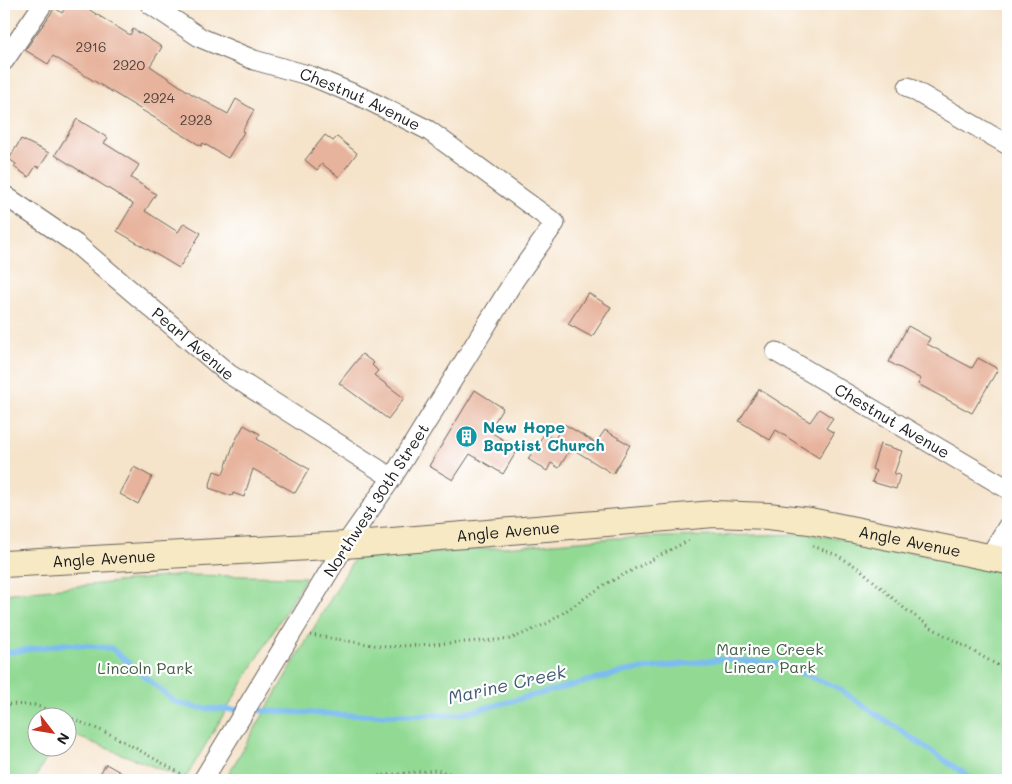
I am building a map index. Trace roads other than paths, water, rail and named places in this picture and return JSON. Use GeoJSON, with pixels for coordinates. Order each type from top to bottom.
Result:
{"type":"FeatureCollection","features":[{"type":"Feature","properties":{"kind":"main road","name":"Angle Avenue"},"geometry":{"type":"LineString","coordinates":[[4,564],[345,545],[714,514],[768,516],[810,521],[999,559]]}},
{"type":"Feature","properties":{"kind":"street"},"geometry":{"type":"LineString","coordinates":[[4,61],[43,4]]}},
{"type":"Feature","properties":{"kind":"street","name":"Chestnut Avenue"},"geometry":{"type":"LineString","coordinates":[[150,4],[202,38],[254,60],[311,76],[366,99],[428,130],[555,223]]}},
{"type":"Feature","properties":{"kind":"street"},"geometry":{"type":"LineString","coordinates":[[908,87],[1008,145]]}},
{"type":"Feature","properties":{"kind":"street","name":"Pearl Avenue"},"geometry":{"type":"LineString","coordinates":[[4,195],[76,244],[229,374],[392,478]]}},
{"type":"Feature","properties":{"kind":"street","name":"Northwest 30th Street"},"geometry":{"type":"LineString","coordinates":[[199,778],[282,650],[345,545],[392,478],[515,279],[555,223]]}},
{"type":"Feature","properties":{"kind":"street","name":"Chestnut Avenue"},"geometry":{"type":"LineString","coordinates":[[776,352],[1008,489]]}},
{"type":"Feature","properties":{"kind":"street"},"geometry":{"type":"LineString","coordinates":[[999,559],[1008,526]]}},
{"type":"Feature","properties":{"kind":"waterway","name":"Marine Creek"},"geometry":{"type":"LineString","coordinates":[[4,653],[65,644],[111,648],[175,702],[198,708],[242,710]]}},
{"type":"Feature","properties":{"kind":"waterway","name":"Marine Creek"},"geometry":{"type":"LineString","coordinates":[[251,710],[348,715],[458,715],[627,671],[723,659],[780,664],[836,687],[974,780]]}},
{"type":"Feature","properties":{"kind":"place","name":"New Hope Baptist Church"},"geometry":{"type":"Point","coordinates":[467,436]}},
{"type":"Feature","properties":{"kind":"park label","name":"Marine Creek Linear Park"},"geometry":{"type":"Point","coordinates":[770,658]}},
{"type":"Feature","properties":{"kind":"park label","name":"Lincoln Park"},"geometry":{"type":"Point","coordinates":[145,668]}}]}
